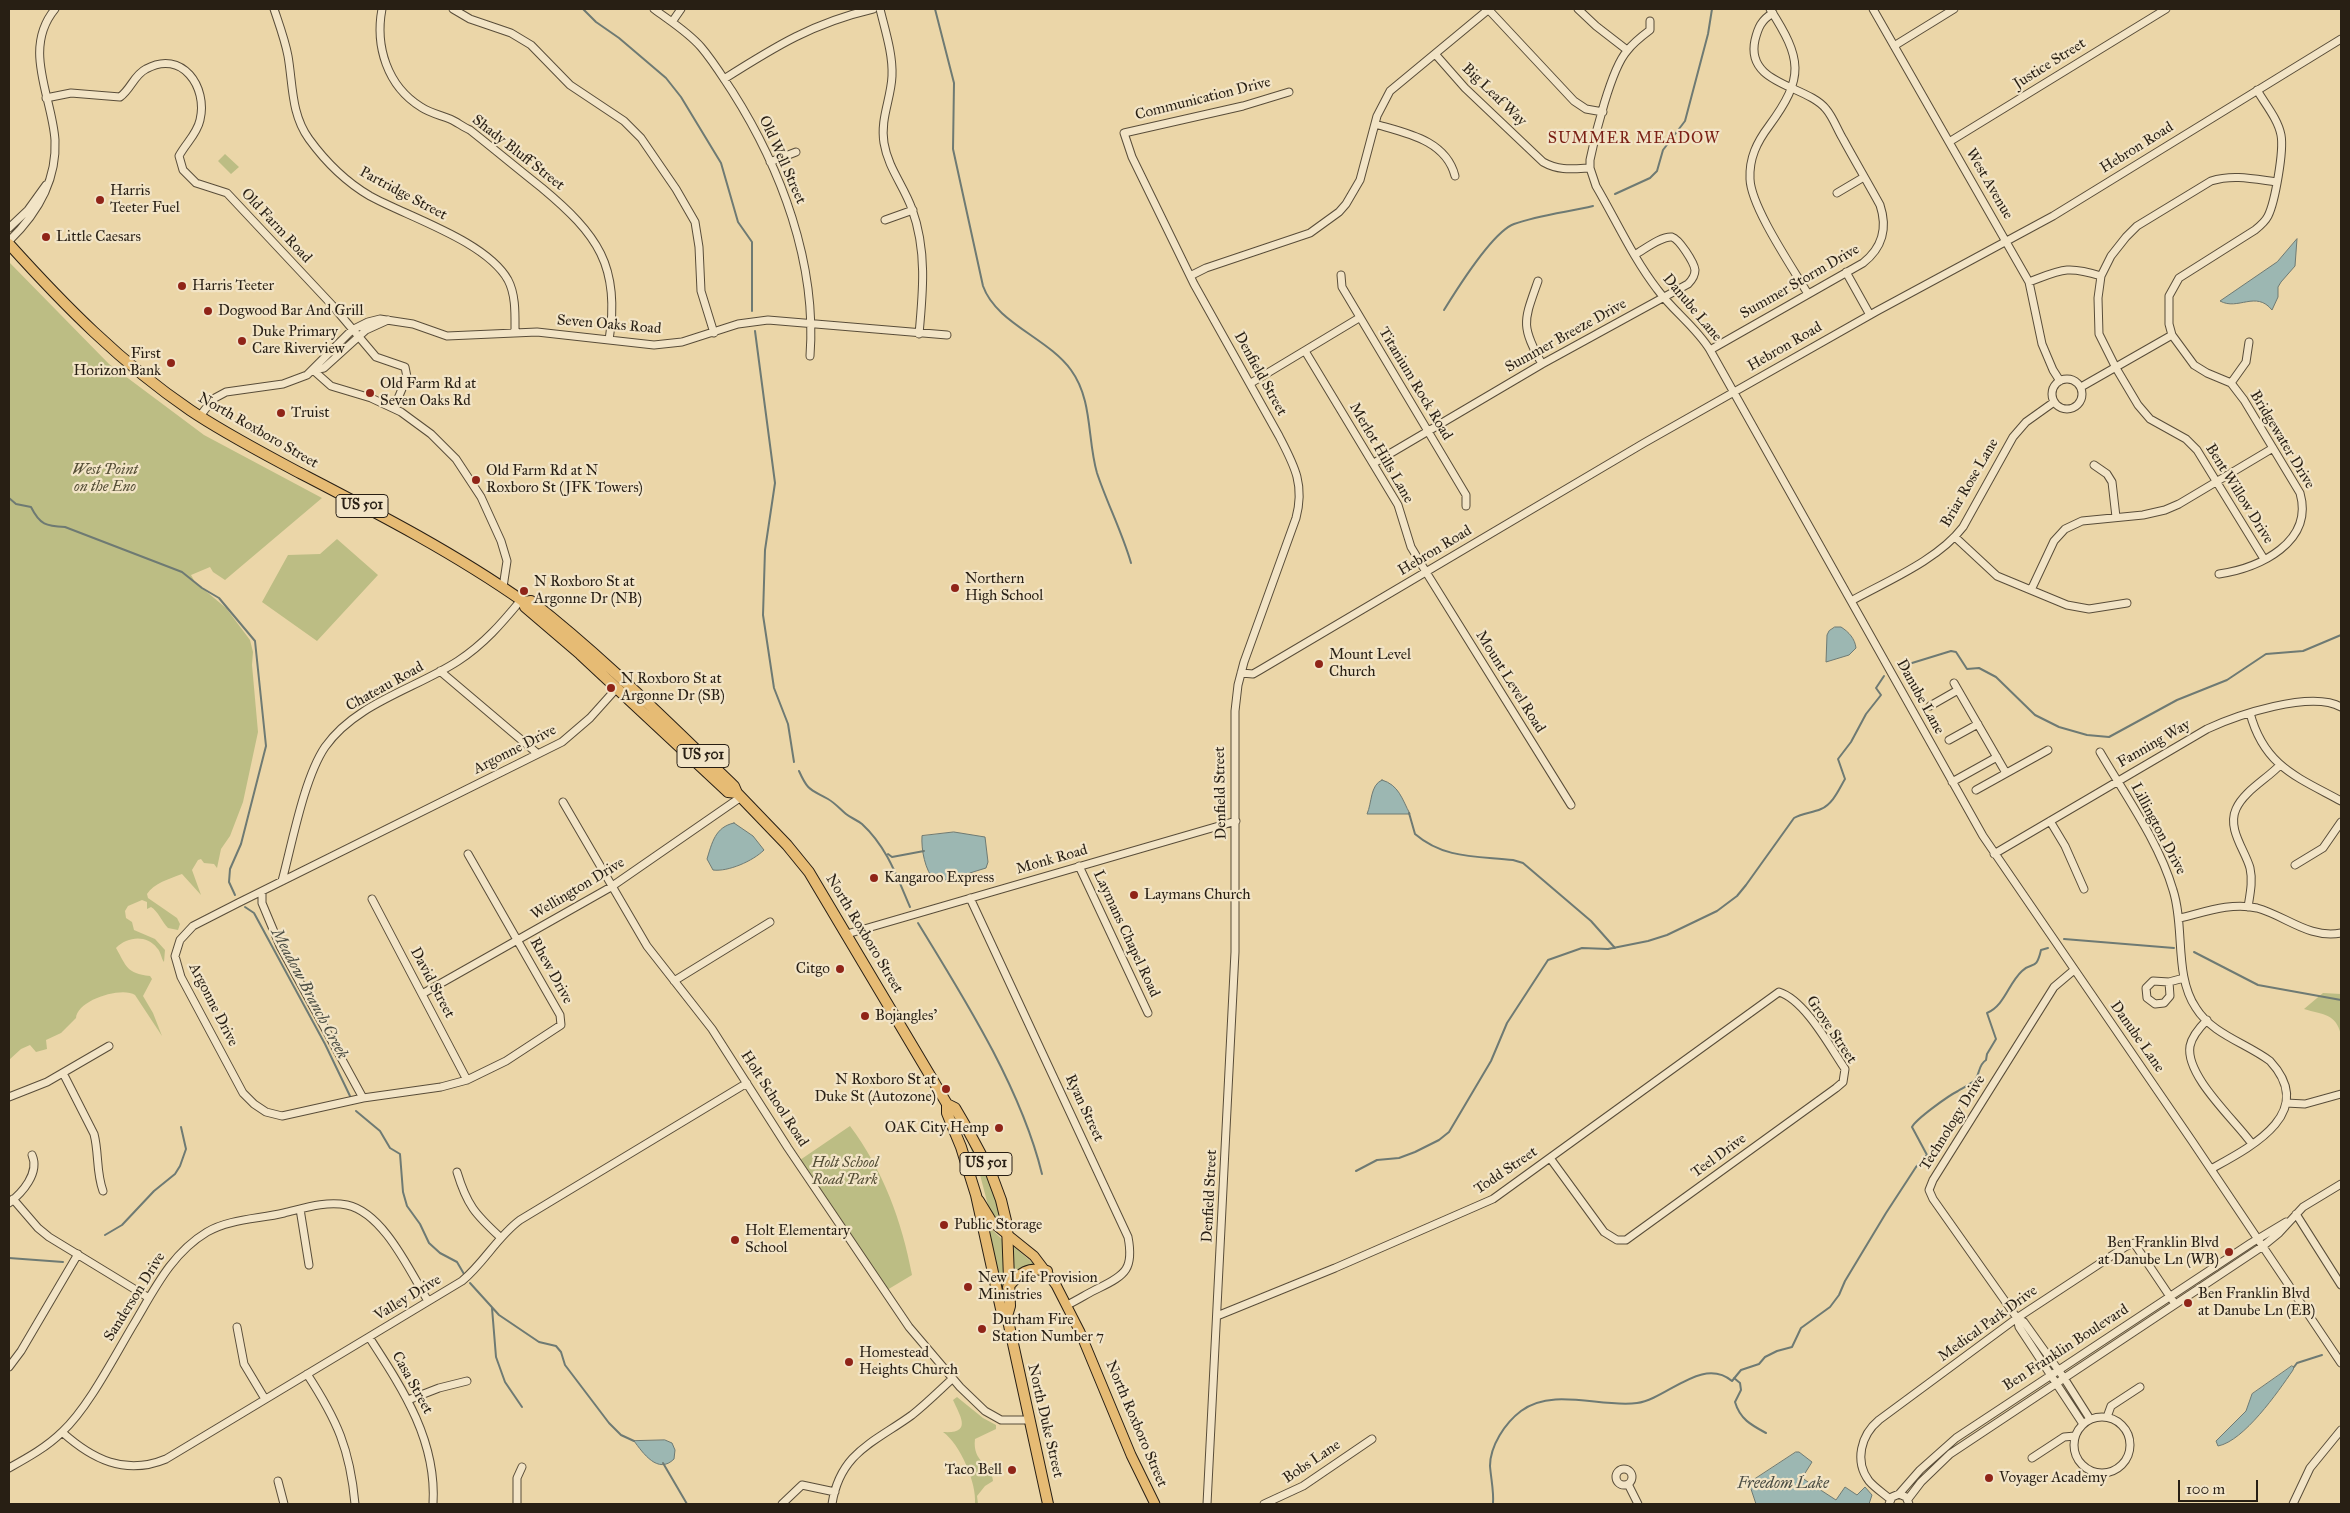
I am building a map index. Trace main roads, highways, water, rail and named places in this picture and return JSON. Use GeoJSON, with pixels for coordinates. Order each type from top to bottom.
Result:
{"type":"FeatureCollection","features":[{"type":"Feature","properties":{"kind":"highway","name":"North Roxboro Street"},"geometry":{"type":"LineString","coordinates":[[9,242],[93,333],[152,382],[200,416],[266,455],[440,548],[503,587],[522,601],[525,607],[580,654],[728,792],[739,795]]}},
{"type":"Feature","properties":{"kind":"highway","name":"North Roxboro Street"},"geometry":{"type":"LineString","coordinates":[[522,601],[531,601],[546,612],[623,680],[734,786],[739,795],[802,862],[847,934],[947,1104],[947,1113],[961,1147],[976,1195]]}},
{"type":"Feature","properties":{"kind":"highway"},"geometry":{"type":"LineString","coordinates":[[580,654],[590,658],[614,679],[623,680]]}},
{"type":"Feature","properties":{"kind":"highway"},"geometry":{"type":"LineString","coordinates":[[616,689],[623,688],[654,716],[660,716]]}},
{"type":"Feature","properties":{"kind":"highway","name":"North Roxboro Street"},"geometry":{"type":"LineString","coordinates":[[947,1104],[955,1108],[991,1173],[1005,1214],[1007,1234]]}},
{"type":"Feature","properties":{"kind":"highway","name":"North Duke Street"},"geometry":{"type":"LineString","coordinates":[[976,1195],[1001,1309],[1007,1316]]}},
{"type":"Feature","properties":{"kind":"highway","name":"North Duke Street"},"geometry":{"type":"LineString","coordinates":[[1007,1234],[1010,1306],[1007,1316],[1048,1504]]}},
{"type":"Feature","properties":{"kind":"highway"},"geometry":{"type":"LineString","coordinates":[[1008,1287],[1025,1271],[1038,1268],[1047,1271]]}},
{"type":"Feature","properties":{"kind":"main road","name":"North Roxboro Street"},"geometry":{"type":"LineString","coordinates":[[976,1195],[993,1223],[1028,1250],[1047,1271],[1067,1305],[1131,1455],[1155,1504]]}},
{"type":"Feature","properties":{"kind":"water"},"geometry":{"type":"Polygon","coordinates":[[[2297,239],[2295,266],[2278,287],[2278,297],[2272,310],[2266,304],[2260,302],[2253,301],[2233,304],[2220,301],[2277,262],[2297,239]]]}},
{"type":"Feature","properties":{"kind":"water"},"geometry":{"type":"Polygon","coordinates":[[[1835,627],[1841,627],[1849,633],[1856,648],[1849,655],[1826,662],[1827,635],[1835,627]]]}},
{"type":"Feature","properties":{"kind":"water"},"geometry":{"type":"Polygon","coordinates":[[[1382,780],[1388,782],[1396,789],[1410,814],[1367,814],[1373,790],[1378,782],[1382,780]]]}},
{"type":"Feature","properties":{"kind":"water"},"geometry":{"type":"Polygon","coordinates":[[[734,823],[753,836],[764,850],[740,865],[713,870],[707,859],[715,836],[722,828],[734,823]]]}},
{"type":"Feature","properties":{"kind":"water"},"geometry":{"type":"Polygon","coordinates":[[[954,832],[985,837],[988,862],[986,868],[947,880],[935,881],[924,860],[922,836],[954,832]]]}},
{"type":"Feature","properties":{"kind":"water"},"geometry":{"type":"Polygon","coordinates":[[[2292,1366],[2294,1367],[2293,1370],[2279,1390],[2249,1426],[2239,1435],[2218,1446],[2216,1441],[2246,1411],[2252,1394],[2292,1366]]]}},
{"type":"Feature","properties":{"kind":"water"},"geometry":{"type":"Polygon","coordinates":[[[665,1440],[672,1443],[675,1450],[674,1459],[662,1465],[657,1464],[646,1456],[634,1441],[665,1440]]]}},
{"type":"Feature","properties":{"kind":"water","name":"Freedom Lake"},"geometry":{"type":"Polygon","coordinates":[[[1796,1452],[1799,1452],[1812,1462],[1802,1478],[1836,1500],[1845,1487],[1857,1495],[1865,1487],[1872,1495],[1869,1504],[1756,1504],[1749,1483],[1796,1452]]]}},
{"type":"Feature","properties":{"kind":"waterway"},"geometry":{"type":"LineString","coordinates":[[583,9],[596,22],[619,38],[666,78],[681,97],[721,163],[738,222],[752,242],[752,311]]}},
{"type":"Feature","properties":{"kind":"waterway"},"geometry":{"type":"LineString","coordinates":[[935,9],[954,83],[953,149],[983,286],[999,310],[1061,359],[1071,370],[1078,382],[1086,407],[1097,473],[1131,563]]}},
{"type":"Feature","properties":{"kind":"waterway"},"geometry":{"type":"LineString","coordinates":[[1615,194],[1650,178],[1657,171],[1663,150],[1685,121],[1708,34],[1712,9]]}},
{"type":"Feature","properties":{"kind":"waterway"},"geometry":{"type":"LineString","coordinates":[[1444,310],[1476,262],[1505,229],[1533,218],[1593,206]]}},
{"type":"Feature","properties":{"kind":"waterway"},"geometry":{"type":"LineString","coordinates":[[755,331],[775,483],[765,550],[763,615],[774,688],[788,724],[794,762]]}},
{"type":"Feature","properties":{"kind":"waterway","name":"Meadow Branch Creek"},"geometry":{"type":"LineString","coordinates":[[9,498],[16,504],[31,507],[37,518],[48,525],[65,527],[182,572],[202,588],[219,598],[255,641],[266,746],[241,844],[230,869],[229,882],[235,895]]}},
{"type":"Feature","properties":{"kind":"waterway"},"geometry":{"type":"LineString","coordinates":[[1899,667],[1951,651],[1956,652],[1967,669],[1979,668],[1996,677],[2035,715],[2059,727],[2087,735],[2109,737],[2177,700],[2227,680],[2266,654],[2303,651],[2341,635]]}},
{"type":"Feature","properties":{"kind":"waterway"},"geometry":{"type":"LineString","coordinates":[[1356,1171],[1377,1160],[1399,1158],[1415,1152],[1439,1140],[1449,1132],[1491,1061],[1507,1023],[1548,960],[1582,948],[1608,949],[1667,935],[1717,911],[1737,896],[1794,818],[1825,807],[1835,796],[1845,779],[1838,759],[1851,742],[1866,714],[1881,695],[1876,688],[1884,676]]}},
{"type":"Feature","properties":{"kind":"waterway"},"geometry":{"type":"LineString","coordinates":[[799,771],[810,789],[831,801],[871,833],[891,863],[910,907]]}},
{"type":"Feature","properties":{"kind":"waterway"},"geometry":{"type":"LineString","coordinates":[[1409,813],[1415,834],[1437,848],[1461,855],[1513,860],[1523,863],[1591,921],[1615,948]]}},
{"type":"Feature","properties":{"kind":"waterway"},"geometry":{"type":"LineString","coordinates":[[888,854],[892,857],[924,851]]}},
{"type":"Feature","properties":{"kind":"waterway","name":"Meadow Branch Creek"},"geometry":{"type":"LineString","coordinates":[[245,907],[254,913],[325,1044],[350,1096]]}},
{"type":"Feature","properties":{"kind":"waterway"},"geometry":{"type":"LineString","coordinates":[[918,923],[972,1013],[1006,1077],[1033,1142],[1042,1174]]}},
{"type":"Feature","properties":{"kind":"waterway"},"geometry":{"type":"LineString","coordinates":[[2064,939],[2174,948]]}},
{"type":"Feature","properties":{"kind":"waterway"},"geometry":{"type":"LineString","coordinates":[[1493,1504],[1490,1466],[1496,1443],[1509,1422],[1521,1411],[1534,1404],[1562,1399],[1623,1404],[1637,1403],[1648,1400],[1684,1381],[1709,1373],[1721,1375],[1732,1381],[1741,1370],[1759,1364],[1765,1357],[1777,1351],[1792,1347],[1801,1328],[1830,1307],[1839,1295],[1845,1281],[1886,1213],[1916,1167],[1927,1155],[1912,1127],[1933,1108],[1975,1080],[1996,1039],[1987,1013],[1998,1005],[2017,976],[2025,968],[2035,964],[2041,950],[2048,948]]}},
{"type":"Feature","properties":{"kind":"waterway"},"geometry":{"type":"LineString","coordinates":[[2194,952],[2258,985],[2341,1000]]}},
{"type":"Feature","properties":{"kind":"waterway"},"geometry":{"type":"LineString","coordinates":[[356,1111],[380,1131],[390,1148],[400,1154],[403,1192],[407,1206],[420,1224],[429,1243],[440,1253],[457,1262],[464,1274]]}},
{"type":"Feature","properties":{"kind":"waterway"},"geometry":{"type":"LineString","coordinates":[[105,1235],[122,1225],[154,1191],[175,1174],[186,1149],[181,1127]]}},
{"type":"Feature","properties":{"kind":"waterway"},"geometry":{"type":"LineString","coordinates":[[9,1258],[63,1262]]}},
{"type":"Feature","properties":{"kind":"waterway"},"geometry":{"type":"LineString","coordinates":[[470,1283],[499,1315],[539,1342],[556,1346],[561,1352],[565,1365],[609,1423],[621,1435],[634,1441]]}},
{"type":"Feature","properties":{"kind":"waterway"},"geometry":{"type":"LineString","coordinates":[[492,1308],[496,1357],[505,1382],[522,1407]]}},
{"type":"Feature","properties":{"kind":"waterway"},"geometry":{"type":"LineString","coordinates":[[2294,1367],[2297,1363],[2322,1355]]}},
{"type":"Feature","properties":{"kind":"waterway"},"geometry":{"type":"LineString","coordinates":[[1734,1378],[1740,1383],[1741,1390],[1735,1402],[1737,1408],[1751,1424],[1766,1433]]}},
{"type":"Feature","properties":{"kind":"waterway"},"geometry":{"type":"LineString","coordinates":[[663,1463],[687,1504]]}},
{"type":"Feature","properties":{"kind":"place","name":"Harris Teeter Fuel"},"geometry":{"type":"Point","coordinates":[100,200]}},
{"type":"Feature","properties":{"kind":"place","name":"Little Caesars"},"geometry":{"type":"Point","coordinates":[46,237]}},
{"type":"Feature","properties":{"kind":"place","name":"Harris Teeter"},"geometry":{"type":"Point","coordinates":[182,286]}},
{"type":"Feature","properties":{"kind":"place","name":"Dogwood Bar And Grill"},"geometry":{"type":"Point","coordinates":[208,311]}},
{"type":"Feature","properties":{"kind":"place","name":"Duke Primary Care Riverview"},"geometry":{"type":"Point","coordinates":[242,341]}},
{"type":"Feature","properties":{"kind":"place","name":"First Horizon Bank"},"geometry":{"type":"Point","coordinates":[171,363]}},
{"type":"Feature","properties":{"kind":"place","name":"Old Farm Rd at Seven Oaks Rd"},"geometry":{"type":"Point","coordinates":[370,393]}},
{"type":"Feature","properties":{"kind":"place","name":"Truist"},"geometry":{"type":"Point","coordinates":[281,413]}},
{"type":"Feature","properties":{"kind":"place","name":"Old Farm Rd at N Roxboro St (JFK Towers)"},"geometry":{"type":"Point","coordinates":[476,480]}},
{"type":"Feature","properties":{"kind":"place","name":"Northern High School"},"geometry":{"type":"Point","coordinates":[955,588]}},
{"type":"Feature","properties":{"kind":"place","name":"N Roxboro St at Argonne Dr (NB)"},"geometry":{"type":"Point","coordinates":[524,591]}},
{"type":"Feature","properties":{"kind":"place","name":"Mount Level Church"},"geometry":{"type":"Point","coordinates":[1319,664]}},
{"type":"Feature","properties":{"kind":"place","name":"N Roxboro St at Argonne Dr (SB)"},"geometry":{"type":"Point","coordinates":[611,688]}},
{"type":"Feature","properties":{"kind":"place","name":"Kangaroo Express"},"geometry":{"type":"Point","coordinates":[874,878]}},
{"type":"Feature","properties":{"kind":"place","name":"Laymans Church"},"geometry":{"type":"Point","coordinates":[1134,895]}},
{"type":"Feature","properties":{"kind":"place","name":"Citgo"},"geometry":{"type":"Point","coordinates":[840,969]}},
{"type":"Feature","properties":{"kind":"place","name":"Bojangles'"},"geometry":{"type":"Point","coordinates":[865,1016]}},
{"type":"Feature","properties":{"kind":"place","name":"N Roxboro St at Duke St (Autozone)"},"geometry":{"type":"Point","coordinates":[946,1089]}},
{"type":"Feature","properties":{"kind":"place","name":"OAK City Hemp"},"geometry":{"type":"Point","coordinates":[999,1128]}},
{"type":"Feature","properties":{"kind":"place","name":"Public Storage"},"geometry":{"type":"Point","coordinates":[944,1225]}},
{"type":"Feature","properties":{"kind":"place","name":"Holt Elementary School"},"geometry":{"type":"Point","coordinates":[735,1240]}},
{"type":"Feature","properties":{"kind":"place","name":"Ben Franklin Blvd at Danube Ln (WB)"},"geometry":{"type":"Point","coordinates":[2229,1252]}},
{"type":"Feature","properties":{"kind":"place","name":"New Life Provision Ministries"},"geometry":{"type":"Point","coordinates":[968,1287]}},
{"type":"Feature","properties":{"kind":"place","name":"Ben Franklin Blvd at Danube Ln (EB)"},"geometry":{"type":"Point","coordinates":[2188,1303]}},
{"type":"Feature","properties":{"kind":"place","name":"Durham Fire Station Number 7"},"geometry":{"type":"Point","coordinates":[982,1329]}},
{"type":"Feature","properties":{"kind":"place","name":"Homestead Heights Church"},"geometry":{"type":"Point","coordinates":[849,1362]}},
{"type":"Feature","properties":{"kind":"place","name":"Taco Bell"},"geometry":{"type":"Point","coordinates":[1012,1470]}},
{"type":"Feature","properties":{"kind":"place","name":"Voyager Academy"},"geometry":{"type":"Point","coordinates":[1989,1478]}},
{"type":"Feature","properties":{"kind":"district","name":"SUMMER MEADOW"},"geometry":{"type":"Point","coordinates":[1634,139]}},
{"type":"Feature","properties":{"kind":"park label","name":"West Point on the Eno"},"geometry":{"type":"Point","coordinates":[105,478]}},
{"type":"Feature","properties":{"kind":"park label","name":"Holt School Road Park"},"geometry":{"type":"Point","coordinates":[845,1172]}}]}
